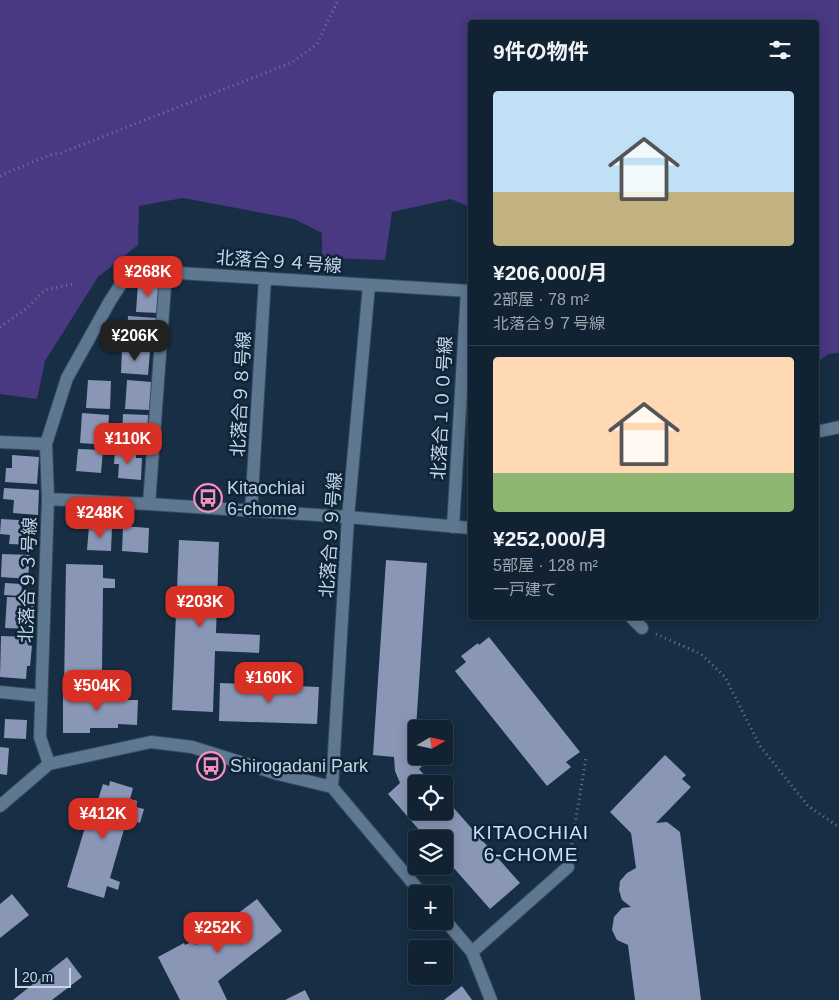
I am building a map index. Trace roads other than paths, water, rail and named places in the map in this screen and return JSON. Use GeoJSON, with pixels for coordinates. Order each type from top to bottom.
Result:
{"type":"FeatureCollection","features":[{"type":"Feature","properties":{"kind":"street","name":"北落合９４号線"},"geometry":{"type":"LineString","coordinates":[[46,444],[67,378],[110,301],[130,270],[468,291]]}},
{"type":"Feature","properties":{"kind":"street"},"geometry":{"type":"LineString","coordinates":[[149,504],[166,272]]}},
{"type":"Feature","properties":{"kind":"street","name":"北落合９８号線"},"geometry":{"type":"LineString","coordinates":[[251,511],[265,278]]}},
{"type":"Feature","properties":{"kind":"street","name":"北落合９９号線"},"geometry":{"type":"LineString","coordinates":[[332,787],[348,517],[369,285]]}},
{"type":"Feature","properties":{"kind":"street","name":"北落合１００号線"},"geometry":{"type":"LineString","coordinates":[[453,527],[468,291]]}},
{"type":"Feature","properties":{"kind":"street"},"geometry":{"type":"LineString","coordinates":[[819,431],[839,428]]}},
{"type":"Feature","properties":{"kind":"street"},"geometry":{"type":"LineString","coordinates":[[0,442],[46,444],[48,499]]}},
{"type":"Feature","properties":{"kind":"street","name":"北落合９３号線"},"geometry":{"type":"LineString","coordinates":[[49,764],[40,737],[48,499],[348,517],[468,528]]}},
{"type":"Feature","properties":{"kind":"street"},"geometry":{"type":"LineString","coordinates":[[634,620],[642,628]]}},
{"type":"Feature","properties":{"kind":"street"},"geometry":{"type":"LineString","coordinates":[[0,692],[41,696]]}},
{"type":"Feature","properties":{"kind":"street"},"geometry":{"type":"LineString","coordinates":[[0,806],[49,764],[151,742],[192,747],[278,774],[332,787],[414,885]]}},
{"type":"Feature","properties":{"kind":"street"},"geometry":{"type":"LineString","coordinates":[[472,952],[568,867]]}},
{"type":"Feature","properties":{"kind":"street"},"geometry":{"type":"LineString","coordinates":[[453,930],[472,952],[491,1000]]}},
{"type":"Feature","properties":{"kind":"place","name":"Kitaochiai 6-chome"},"geometry":{"type":"Point","coordinates":[208,498]}},
{"type":"Feature","properties":{"kind":"place","name":"Shirogadani Park"},"geometry":{"type":"Point","coordinates":[211,766]}},
{"type":"Feature","properties":{"kind":"district","name":"KITAOCHIAI 6-CHOME"},"geometry":{"type":"Point","coordinates":[531,843]}}]}
